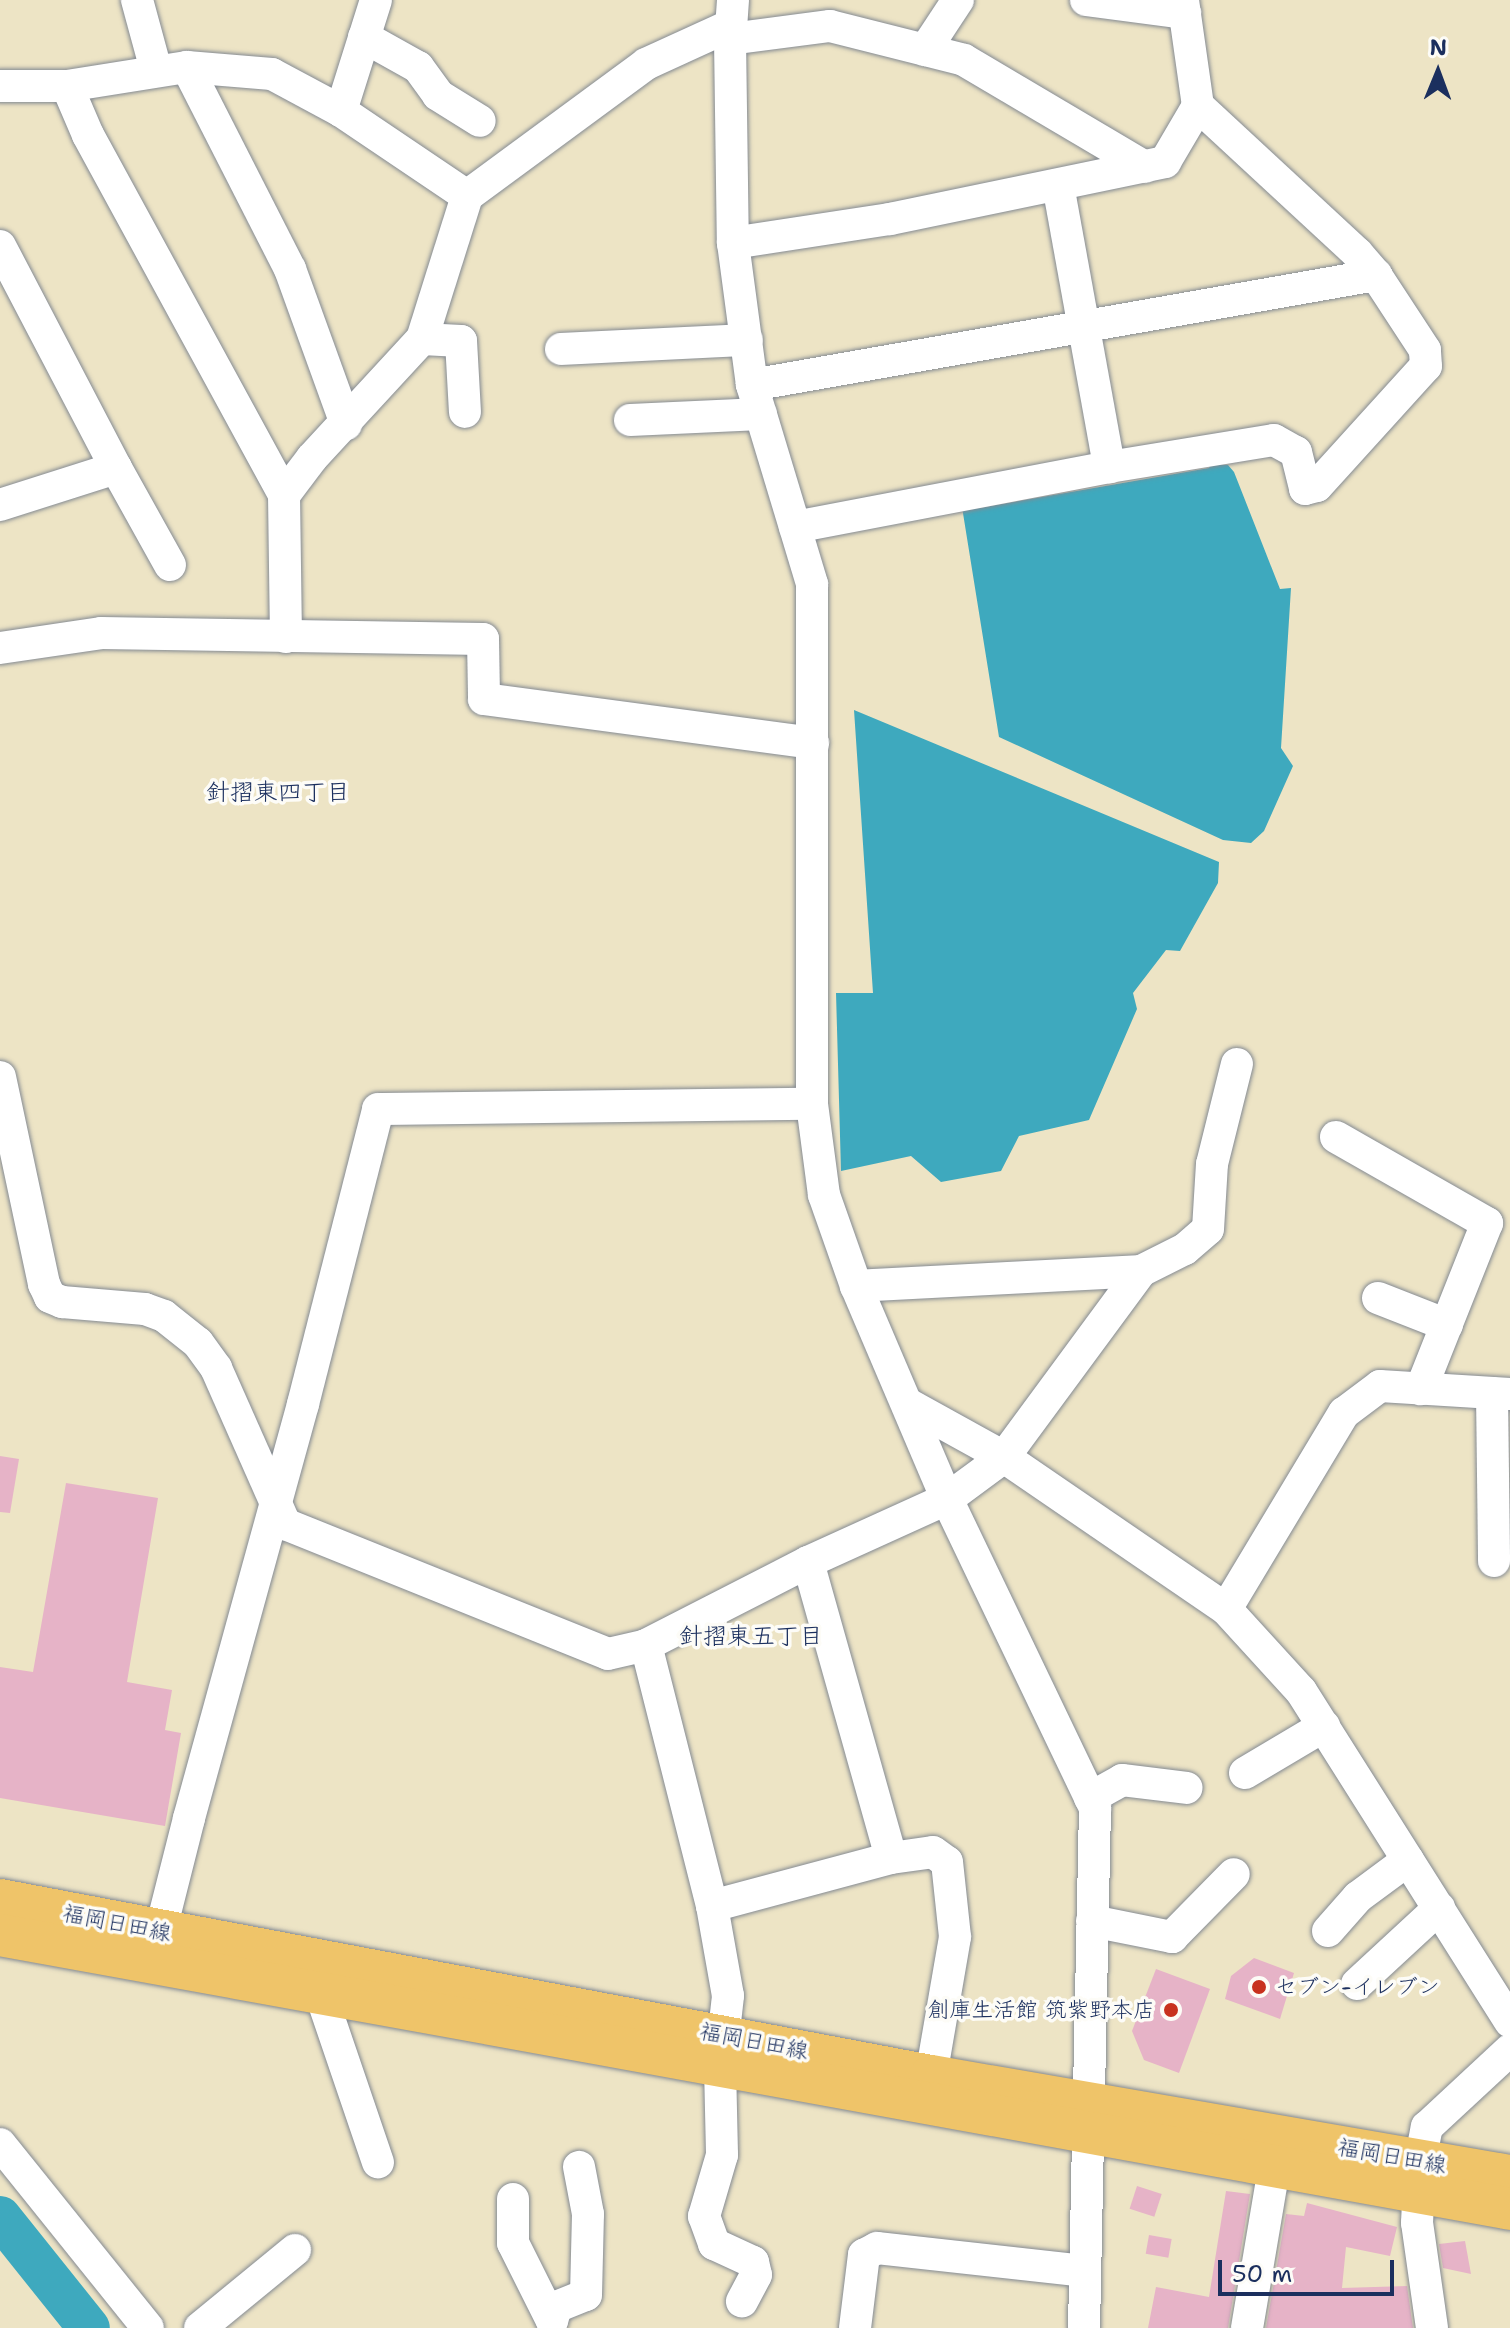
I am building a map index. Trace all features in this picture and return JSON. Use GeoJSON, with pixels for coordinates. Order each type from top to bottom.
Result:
{"type":"FeatureCollection","features":[{"type":"Feature","properties":{"kind":"main road","name":"福岡日田線"},"geometry":{"type":"LineString","coordinates":[[0,1900],[160,1947],[1419,2178],[1510,2209]]}},
{"type":"Feature","properties":{"kind":"main road","name":"福岡日田線"},"geometry":{"type":"LineString","coordinates":[[0,1935],[160,1947]]}},
{"type":"Feature","properties":{"kind":"main road","name":"福岡日田線"},"geometry":{"type":"LineString","coordinates":[[722,2050],[931,2076],[1274,2168],[1419,2178],[1510,2176]]}},
{"type":"Feature","properties":{"kind":"street"},"geometry":{"type":"LineString","coordinates":[[137,0],[172,68],[290,269],[346,424]]}},
{"type":"Feature","properties":{"kind":"street"},"geometry":{"type":"LineString","coordinates":[[341,111],[376,0]]}},
{"type":"Feature","properties":{"kind":"street"},"geometry":{"type":"LineString","coordinates":[[925,50],[958,0]]}},
{"type":"Feature","properties":{"kind":"street"},"geometry":{"type":"LineString","coordinates":[[733,243],[890,219],[1165,162],[1198,106],[1184,6],[1086,0]]}},
{"type":"Feature","properties":{"kind":"street"},"geometry":{"type":"LineString","coordinates":[[732,22],[733,243],[757,400],[812,584],[812,1104],[824,1195],[856,1286],[947,1499],[1095,1808],[1084,2328]]}},
{"type":"Feature","properties":{"kind":"street"},"geometry":{"type":"LineString","coordinates":[[284,495],[312,458],[422,339],[467,196],[646,64],[732,22],[830,26],[964,60],[1145,167]]}},
{"type":"Feature","properties":{"kind":"street"},"geometry":{"type":"LineString","coordinates":[[364,37],[418,67],[438,95],[480,121]]}},
{"type":"Feature","properties":{"kind":"street"},"geometry":{"type":"LineString","coordinates":[[0,86],[67,86],[172,68],[272,74],[341,111],[467,196]]}},
{"type":"Feature","properties":{"kind":"street"},"geometry":{"type":"LineString","coordinates":[[67,86],[88,135],[284,495],[286,637]]}},
{"type":"Feature","properties":{"kind":"street"},"geometry":{"type":"LineString","coordinates":[[795,527],[1109,467],[1274,440],[1296,452],[1305,489],[1317,486],[1426,366],[1425,350],[1376,275],[1198,106]]}},
{"type":"Feature","properties":{"kind":"street"},"geometry":{"type":"LineString","coordinates":[[1058,185],[1109,467]]}},
{"type":"Feature","properties":{"kind":"street"},"geometry":{"type":"LineString","coordinates":[[0,246],[170,565]]}},
{"type":"Feature","properties":{"kind":"street"},"geometry":{"type":"LineString","coordinates":[[630,420],[757,400],[1082,328],[1376,275]]}},
{"type":"Feature","properties":{"kind":"street"},"geometry":{"type":"LineString","coordinates":[[422,339],[461,341],[465,412]]}},
{"type":"Feature","properties":{"kind":"street"},"geometry":{"type":"LineString","coordinates":[[561,349],[747,340]]}},
{"type":"Feature","properties":{"kind":"street"},"geometry":{"type":"LineString","coordinates":[[0,505],[116,468]]}},
{"type":"Feature","properties":{"kind":"street"},"geometry":{"type":"LineString","coordinates":[[0,648],[101,633],[483,639],[484,699],[813,743]]}},
{"type":"Feature","properties":{"kind":"street"},"geometry":{"type":"LineString","coordinates":[[856,1286],[1141,1271],[1185,1249],[1208,1229],[1212,1164],[1237,1064]]}},
{"type":"Feature","properties":{"kind":"street"},"geometry":{"type":"LineString","coordinates":[[0,1077],[44,1284],[50,1297],[62,1302],[145,1309],[164,1316],[198,1343],[216,1368],[285,1524],[608,1654],[646,1645],[808,1562],[947,1499],[1004,1457],[1141,1271]]}},
{"type":"Feature","properties":{"kind":"street"},"geometry":{"type":"LineString","coordinates":[[160,1947],[378,1109],[812,1104]]}},
{"type":"Feature","properties":{"kind":"street"},"geometry":{"type":"LineString","coordinates":[[1336,1137],[1487,1223],[1421,1389]]}},
{"type":"Feature","properties":{"kind":"street"},"geometry":{"type":"LineString","coordinates":[[1378,1298],[1447,1325]]}},
{"type":"Feature","properties":{"kind":"street"},"geometry":{"type":"LineString","coordinates":[[1226,1609],[1344,1413],[1380,1386],[1501,1393],[1494,1561]]}},
{"type":"Feature","properties":{"kind":"street"},"geometry":{"type":"LineString","coordinates":[[908,1404],[1004,1457],[1226,1609],[1301,1691],[1510,2021]]}},
{"type":"Feature","properties":{"kind":"street"},"geometry":{"type":"LineString","coordinates":[[808,1562],[891,1858]]}},
{"type":"Feature","properties":{"kind":"street"},"geometry":{"type":"LineString","coordinates":[[646,1645],[712,1906],[728,1996],[722,2050],[722,2155],[704,2216],[714,2244],[753,2262],[756,2275],[742,2301]]}},
{"type":"Feature","properties":{"kind":"street"},"geometry":{"type":"LineString","coordinates":[[1245,1773],[1324,1726]]}},
{"type":"Feature","properties":{"kind":"street"},"geometry":{"type":"LineString","coordinates":[[1090,1798],[1122,1780],[1187,1788]]}},
{"type":"Feature","properties":{"kind":"street"},"geometry":{"type":"LineString","coordinates":[[712,1906],[891,1858],[933,1852],[947,1862],[955,1937],[931,2076]]}},
{"type":"Feature","properties":{"kind":"street"},"geometry":{"type":"LineString","coordinates":[[1328,1931],[1358,1897],[1408,1860]]}},
{"type":"Feature","properties":{"kind":"street"},"geometry":{"type":"LineString","coordinates":[[1092,1921],[1172,1937],[1234,1874]]}},
{"type":"Feature","properties":{"kind":"street"},"geometry":{"type":"LineString","coordinates":[[1357,1984],[1439,1908]]}},
{"type":"Feature","properties":{"kind":"street"},"geometry":{"type":"LineString","coordinates":[[322,1977],[378,2162]]}},
{"type":"Feature","properties":{"kind":"street"},"geometry":{"type":"LineString","coordinates":[[1432,2328],[1417,2223],[1419,2178],[1427,2127],[1510,2050]]}},
{"type":"Feature","properties":{"kind":"street"},"geometry":{"type":"LineString","coordinates":[[0,2144],[148,2328]]}},
{"type":"Feature","properties":{"kind":"street"},"geometry":{"type":"LineString","coordinates":[[551,2326],[556,2307],[586,2295],[588,2214],[579,2167]]}},
{"type":"Feature","properties":{"kind":"street"},"geometry":{"type":"LineString","coordinates":[[1247,2328],[1274,2168]]}},
{"type":"Feature","properties":{"kind":"street"},"geometry":{"type":"LineString","coordinates":[[513,2199],[513,2243],[551,2326]]}},
{"type":"Feature","properties":{"kind":"street"},"geometry":{"type":"LineString","coordinates":[[855,2328],[864,2255],[877,2248],[1084,2271]]}},
{"type":"Feature","properties":{"kind":"street"},"geometry":{"type":"LineString","coordinates":[[200,2328],[295,2250]]}},
{"type":"Feature","properties":{"kind":"water"},"geometry":{"type":"Polygon","coordinates":[[[1211,464],[1228,465],[1234,472],[1280,589],[1291,588],[1281,748],[1293,766],[1264,831],[1251,843],[1223,840],[999,737],[962,507],[979,508],[1209,468],[1211,464]]]}},
{"type":"Feature","properties":{"kind":"water"},"geometry":{"type":"Polygon","coordinates":[[[854,710],[1219,862],[1218,883],[1180,951],[1166,950],[1133,993],[1137,1009],[1089,1120],[1019,1136],[1001,1171],[941,1182],[911,1156],[841,1171],[836,993],[873,993],[854,710]]]}},
{"type":"Feature","properties":{"kind":"building"},"geometry":{"type":"Polygon","coordinates":[[[0,1456],[19,1459],[10,1513],[0,1512],[0,1456]]]}},
{"type":"Feature","properties":{"kind":"building"},"geometry":{"type":"Polygon","coordinates":[[[66,1483],[158,1498],[127,1682],[172,1690],[165,1730],[181,1733],[165,1826],[0,1798],[0,1667],[33,1672],[66,1483]]]}},
{"type":"Feature","properties":{"kind":"building","name":"セブン-イレブン"},"geometry":{"type":"Polygon","coordinates":[[[1254,1958],[1294,1973],[1280,2019],[1225,1999],[1231,1976],[1254,1958]]]}},
{"type":"Feature","properties":{"kind":"building","name":"創庫生活館 筑紫野本店"},"geometry":{"type":"Polygon","coordinates":[[[1156,1969],[1210,1989],[1179,2073],[1144,2060],[1132,2031],[1156,1969]]]}},
{"type":"Feature","properties":{"kind":"building"},"geometry":{"type":"Polygon","coordinates":[[[1137,2186],[1162,2194],[1154,2217],[1130,2209],[1137,2186]]]}},
{"type":"Feature","properties":{"kind":"building"},"geometry":{"type":"Polygon","coordinates":[[[1226,2191],[1250,2194],[1228,2328],[1148,2328],[1156,2287],[1209,2297],[1226,2191]]]}},
{"type":"Feature","properties":{"kind":"building"},"geometry":{"type":"Polygon","coordinates":[[[1307,2203],[1397,2227],[1390,2256],[1346,2247],[1342,2288],[1407,2286],[1413,2328],[1266,2328],[1286,2214],[1304,2216],[1307,2203]]]}},
{"type":"Feature","properties":{"kind":"building"},"geometry":{"type":"Polygon","coordinates":[[[1149,2235],[1172,2239],[1168,2258],[1146,2254],[1149,2235]]]}},
{"type":"Feature","properties":{"kind":"building"},"geometry":{"type":"Polygon","coordinates":[[[1465,2241],[1471,2274],[1443,2268],[1439,2244],[1465,2241]]]}},
{"type":"Feature","properties":{"kind":"waterway"},"geometry":{"type":"LineString","coordinates":[[0,2217],[89,2328]]}},
{"type":"Feature","properties":{"kind":"place","name":"セブン-イレブン"},"geometry":{"type":"Point","coordinates":[1259,1987]}},
{"type":"Feature","properties":{"kind":"place","name":"創庫生活館 筑紫野本店"},"geometry":{"type":"Point","coordinates":[1171,2010]}},
{"type":"Feature","properties":{"kind":"district","name":"針摺東四丁目"},"geometry":{"type":"Point","coordinates":[278,793]}},
{"type":"Feature","properties":{"kind":"district","name":"針摺東五丁目"},"geometry":{"type":"Point","coordinates":[751,1637]}}]}
